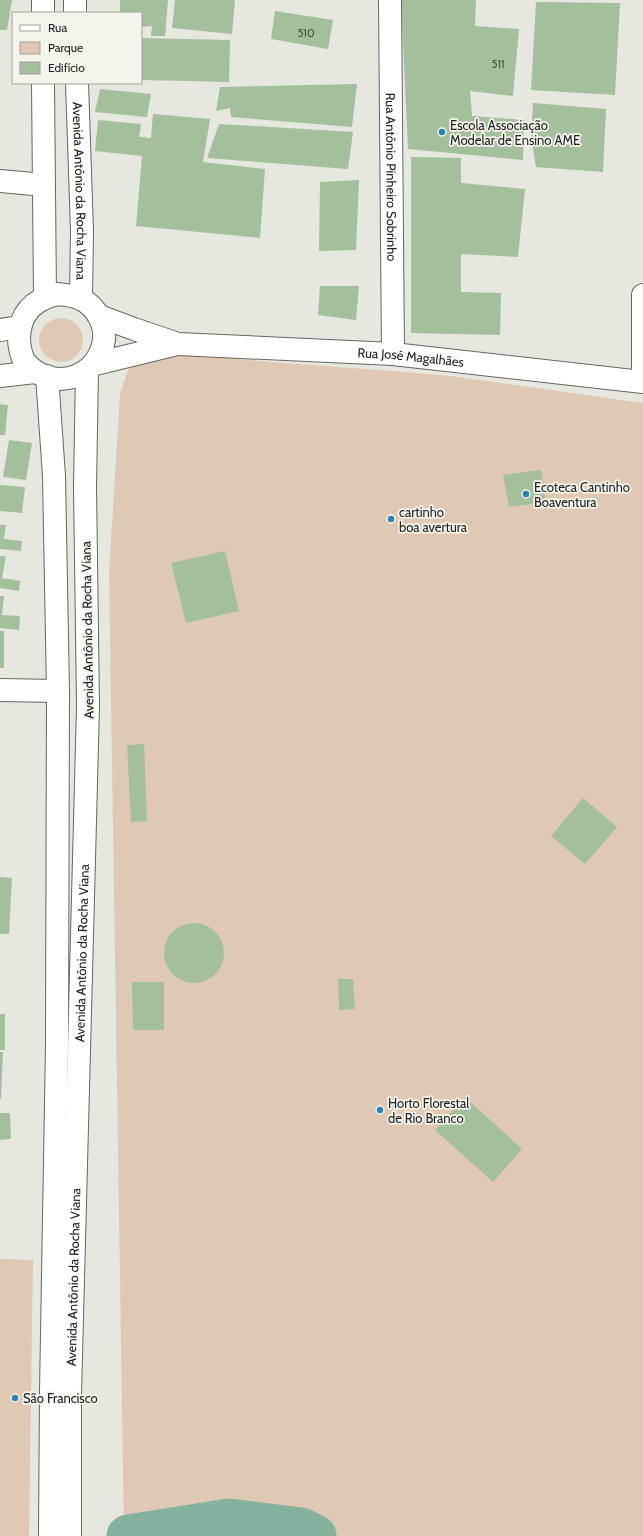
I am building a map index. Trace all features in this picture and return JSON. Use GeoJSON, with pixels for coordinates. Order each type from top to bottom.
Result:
{"type":"FeatureCollection","features":[{"type":"Feature","properties":{"kind":"main road"},"geometry":{"type":"LineString","coordinates":[[43,0],[43,12]]}},
{"type":"Feature","properties":{"kind":"main road"},"geometry":{"type":"LineString","coordinates":[[75,0],[75,12]]}},
{"type":"Feature","properties":{"kind":"main road","name":"Rua Antônio Pinheiro Sobrinho"},"geometry":{"type":"LineString","coordinates":[[390,0],[393,354]]}},
{"type":"Feature","properties":{"kind":"main road"},"geometry":{"type":"LineString","coordinates":[[43,84],[45,297]]}},
{"type":"Feature","properties":{"kind":"main road","name":"Avenida Antônio da Rocha Viana"},"geometry":{"type":"LineString","coordinates":[[77,84],[82,231],[81,299]]}},
{"type":"Feature","properties":{"kind":"main road"},"geometry":{"type":"LineString","coordinates":[[0,181],[44,185]]}},
{"type":"Feature","properties":{"kind":"main road"},"geometry":{"type":"LineString","coordinates":[[0,376],[41,374],[60,379],[74,377],[91,367],[101,353],[104,340],[104,328],[99,316],[91,306],[81,299],[70,295],[57,294],[45,297],[34,304],[25,315],[10,328],[19,344],[24,360],[41,374]]}},
{"type":"Feature","properties":{"kind":"main road"},"geometry":{"type":"LineString","coordinates":[[643,295],[643,382]]}},
{"type":"Feature","properties":{"kind":"main road","name":"Rua José Magalhães"},"geometry":{"type":"LineString","coordinates":[[99,316],[178,344],[393,354],[643,382]]}},
{"type":"Feature","properties":{"kind":"main road","name":"Rua José Magalhães"},"geometry":{"type":"LineString","coordinates":[[91,367],[178,344]]}},
{"type":"Feature","properties":{"kind":"main road","name":"Avenida Antônio da Rocha Viana"},"geometry":{"type":"LineString","coordinates":[[50,1536],[60,1393],[88,706],[86,509],[91,367]]}},
{"type":"Feature","properties":{"kind":"main road","name":"Avenida Antônio da Rocha Viana"},"geometry":{"type":"LineString","coordinates":[[41,374],[55,483],[58,690],[57,1045],[60,1393],[70,1536]]}},
{"type":"Feature","properties":{"kind":"main road"},"geometry":{"type":"LineString","coordinates":[[0,690],[58,690]]}},
{"type":"Feature","properties":{"kind":"green space"},"geometry":{"type":"Polygon","coordinates":[[[61,318],[73,322],[79,328],[83,340],[79,352],[73,358],[61,362],[49,358],[43,352],[39,340],[43,328],[49,322],[61,318]]]}},
{"type":"Feature","properties":{"kind":"green space","name":"Horto Florestal de Rio Branco"},"geometry":{"type":"Polygon","coordinates":[[[146,349],[271,362],[451,376],[643,403],[643,1536],[124,1536],[109,572],[120,394],[128,370],[146,355],[146,349]]]}},
{"type":"Feature","properties":{"kind":"green space","name":"São Francisco"},"geometry":{"type":"Polygon","coordinates":[[[0,1259],[33,1260],[29,1536],[0,1536],[0,1259]]]}},
{"type":"Feature","properties":{"kind":"building"},"geometry":{"type":"Polygon","coordinates":[[[0,0],[12,0],[7,30],[0,30],[0,0]]]}},
{"type":"Feature","properties":{"kind":"building"},"geometry":{"type":"Polygon","coordinates":[[[120,0],[168,0],[165,36],[151,36],[152,26],[142,27],[142,12],[120,12],[120,0]]]}},
{"type":"Feature","properties":{"kind":"building"},"geometry":{"type":"Polygon","coordinates":[[[175,0],[235,0],[232,34],[172,28],[175,0]]]}},
{"type":"Feature","properties":{"kind":"building"},"geometry":{"type":"Polygon","coordinates":[[[401,0],[476,0],[475,26],[519,29],[513,96],[470,91],[472,116],[524,120],[523,160],[408,149],[401,0]]]}},
{"type":"Feature","properties":{"kind":"building"},"geometry":{"type":"Polygon","coordinates":[[[536,2],[620,3],[615,95],[531,90],[536,2]]]}},
{"type":"Feature","properties":{"kind":"building"},"geometry":{"type":"Polygon","coordinates":[[[275,11],[333,20],[328,49],[271,39],[275,11]]]}},
{"type":"Feature","properties":{"kind":"building"},"geometry":{"type":"Polygon","coordinates":[[[142,38],[230,40],[229,82],[142,80],[142,38]]]}},
{"type":"Feature","properties":{"kind":"building"},"geometry":{"type":"Polygon","coordinates":[[[357,84],[352,127],[231,117],[230,108],[216,111],[220,87],[357,84]]]}},
{"type":"Feature","properties":{"kind":"building"},"geometry":{"type":"Polygon","coordinates":[[[100,89],[151,94],[147,117],[95,112],[100,89]]]}},
{"type":"Feature","properties":{"kind":"building"},"geometry":{"type":"Polygon","coordinates":[[[533,103],[606,109],[603,172],[536,167],[531,137],[533,103]]]}},
{"type":"Feature","properties":{"kind":"building"},"geometry":{"type":"Polygon","coordinates":[[[153,114],[210,119],[203,162],[265,169],[260,238],[136,226],[142,156],[95,151],[98,120],[141,124],[139,137],[151,138],[153,114]]]}},
{"type":"Feature","properties":{"kind":"building"},"geometry":{"type":"Polygon","coordinates":[[[219,124],[353,132],[348,169],[207,158],[219,124]]]}},
{"type":"Feature","properties":{"kind":"building"},"geometry":{"type":"Polygon","coordinates":[[[411,157],[461,158],[461,183],[525,189],[518,257],[461,254],[461,292],[501,293],[500,335],[411,333],[411,157]]]}},
{"type":"Feature","properties":{"kind":"building"},"geometry":{"type":"Polygon","coordinates":[[[359,180],[356,250],[319,251],[320,182],[359,180]]]}},
{"type":"Feature","properties":{"kind":"building"},"geometry":{"type":"Polygon","coordinates":[[[320,286],[359,286],[356,320],[318,315],[320,286]]]}},
{"type":"Feature","properties":{"kind":"building"},"geometry":{"type":"Polygon","coordinates":[[[0,404],[8,405],[5,435],[0,435],[0,404]]]}},
{"type":"Feature","properties":{"kind":"building"},"geometry":{"type":"Polygon","coordinates":[[[9,440],[32,443],[26,480],[3,477],[9,440]]]}},
{"type":"Feature","properties":{"kind":"building","name":"Ecoteca Cantinho Boaventura"},"geometry":{"type":"Polygon","coordinates":[[[541,470],[546,502],[509,507],[503,475],[541,470]]]}},
{"type":"Feature","properties":{"kind":"building"},"geometry":{"type":"Polygon","coordinates":[[[0,485],[25,487],[22,513],[0,511],[0,485]]]}},
{"type":"Feature","properties":{"kind":"building"},"geometry":{"type":"Polygon","coordinates":[[[0,525],[6,525],[4,539],[22,541],[21,551],[0,549],[0,525]]]}},
{"type":"Feature","properties":{"kind":"building"},"geometry":{"type":"Polygon","coordinates":[[[225,551],[239,611],[186,623],[171,563],[225,551]]]}},
{"type":"Feature","properties":{"kind":"building"},"geometry":{"type":"Polygon","coordinates":[[[0,556],[6,556],[2,578],[20,581],[19,591],[0,588],[0,556]]]}},
{"type":"Feature","properties":{"kind":"building"},"geometry":{"type":"Polygon","coordinates":[[[0,596],[4,596],[2,615],[20,616],[19,630],[0,628],[0,596]]]}},
{"type":"Feature","properties":{"kind":"building"},"geometry":{"type":"Polygon","coordinates":[[[0,631],[4,631],[4,668],[0,668],[0,631]]]}},
{"type":"Feature","properties":{"kind":"building"},"geometry":{"type":"Polygon","coordinates":[[[144,744],[147,821],[131,822],[127,745],[144,744]]]}},
{"type":"Feature","properties":{"kind":"building"},"geometry":{"type":"Polygon","coordinates":[[[583,798],[617,827],[585,864],[551,836],[583,798]]]}},
{"type":"Feature","properties":{"kind":"building"},"geometry":{"type":"Polygon","coordinates":[[[0,877],[12,878],[9,934],[0,934],[0,877]]]}},
{"type":"Feature","properties":{"kind":"building"},"geometry":{"type":"Polygon","coordinates":[[[194,923],[210,928],[215,932],[219,937],[224,953],[219,969],[215,974],[210,978],[194,983],[178,978],[173,974],[169,969],[164,953],[169,937],[173,932],[178,928],[194,923]]]}},
{"type":"Feature","properties":{"kind":"building"},"geometry":{"type":"Polygon","coordinates":[[[338,979],[353,979],[355,1009],[339,1010],[338,979]]]}},
{"type":"Feature","properties":{"kind":"building"},"geometry":{"type":"Polygon","coordinates":[[[132,982],[164,982],[164,1030],[133,1030],[132,982]]]}},
{"type":"Feature","properties":{"kind":"building"},"geometry":{"type":"Polygon","coordinates":[[[0,1014],[5,1014],[5,1050],[0,1050],[0,1014]]]}},
{"type":"Feature","properties":{"kind":"building"},"geometry":{"type":"Polygon","coordinates":[[[0,1052],[3,1052],[1,1099],[0,1099],[0,1052]]]}},
{"type":"Feature","properties":{"kind":"building"},"geometry":{"type":"Polygon","coordinates":[[[465,1097],[522,1149],[493,1182],[435,1130],[465,1097]]]}},
{"type":"Feature","properties":{"kind":"building"},"geometry":{"type":"Polygon","coordinates":[[[0,1113],[10,1113],[11,1139],[0,1140],[0,1113]]]}},
{"type":"Feature","properties":{"kind":"waterway"},"geometry":{"type":"LineString","coordinates":[[128,1536],[229,1520],[301,1529],[315,1536]]}},
{"type":"Feature","properties":{"kind":"place","name":"Escola Associação Modelar de Ensino AME"},"geometry":{"type":"Point","coordinates":[442,132]}},
{"type":"Feature","properties":{"kind":"place","name":"Ecoteca Cantinho Boaventura"},"geometry":{"type":"Point","coordinates":[526,494]}},
{"type":"Feature","properties":{"kind":"place","name":"cartinho boa avertura"},"geometry":{"type":"Point","coordinates":[391,519]}},
{"type":"Feature","properties":{"kind":"place","name":"Horto Florestal de Rio Branco"},"geometry":{"type":"Point","coordinates":[380,1110]}},
{"type":"Feature","properties":{"kind":"place","name":"São Francisco"},"geometry":{"type":"Point","coordinates":[15,1398]}}]}
